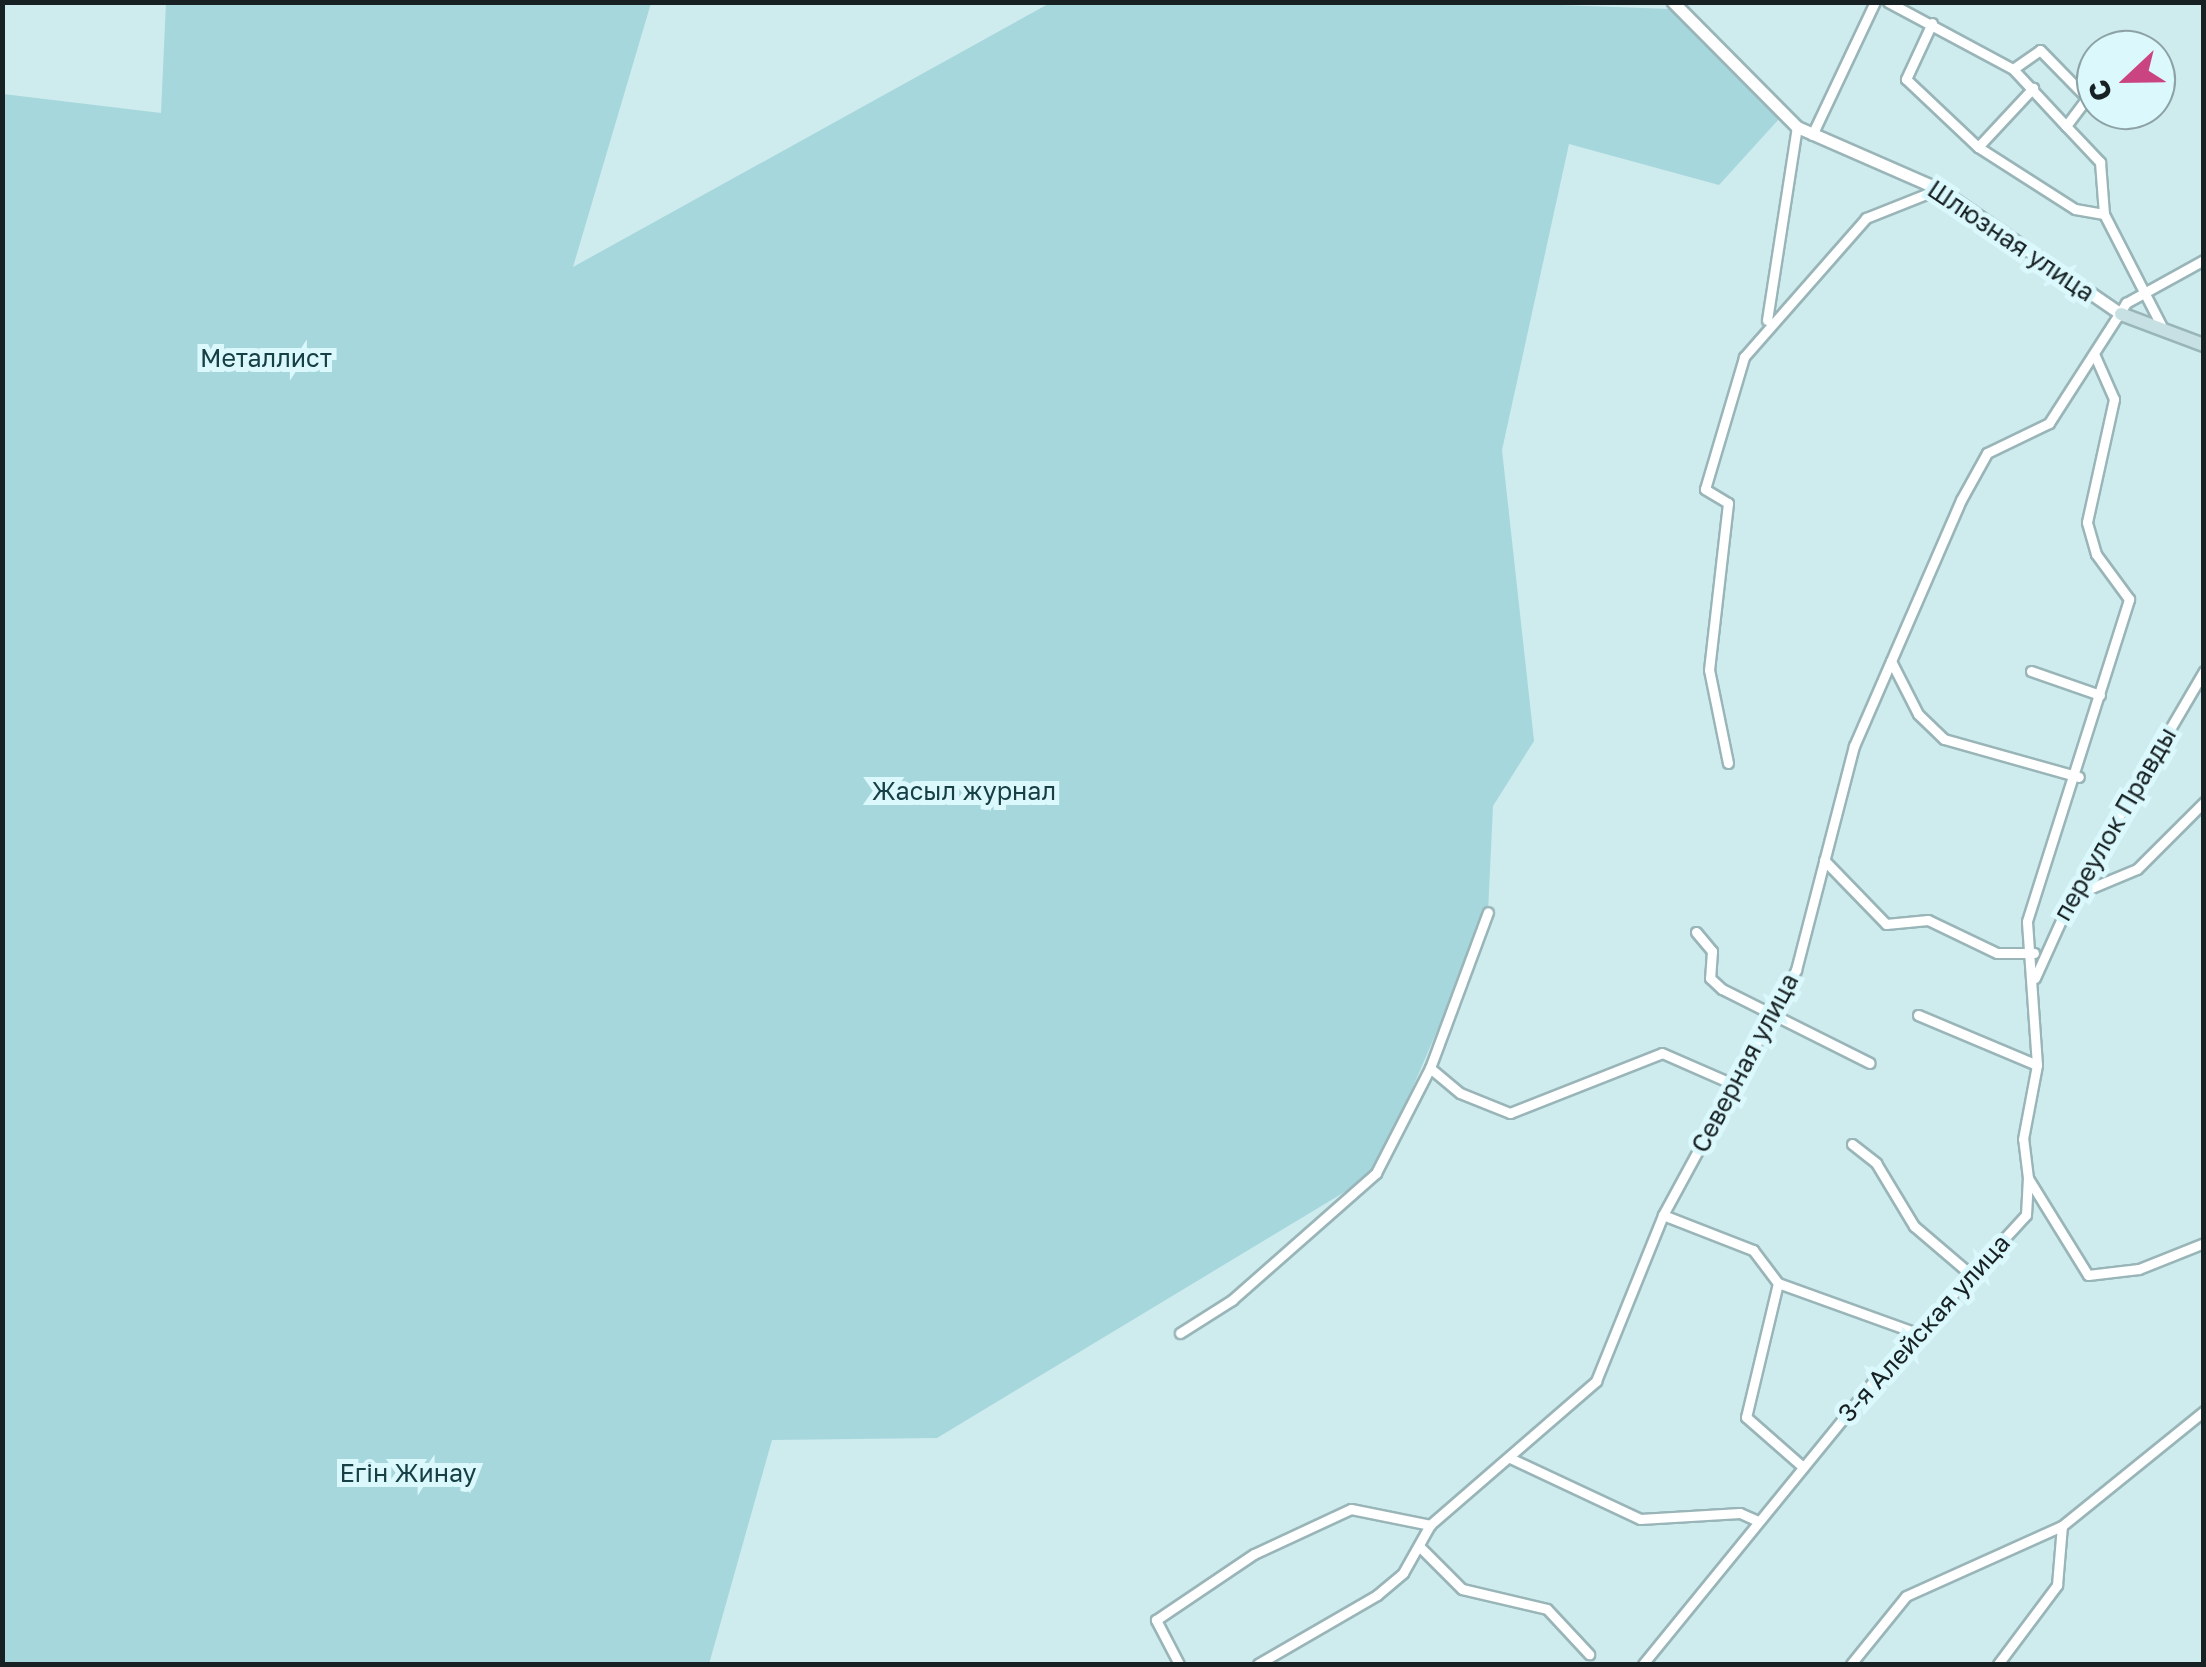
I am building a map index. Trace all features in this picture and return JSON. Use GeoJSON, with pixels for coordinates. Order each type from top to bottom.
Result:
{"type":"FeatureCollection","features":[{"type":"Feature","properties":{"kind":"main road"},"geometry":{"type":"LineString","coordinates":[[2120,314],[2204,345]]}},
{"type":"Feature","properties":{"kind":"street"},"geometry":{"type":"LineString","coordinates":[[1812,134],[1874,2]]}},
{"type":"Feature","properties":{"kind":"street"},"geometry":{"type":"LineString","coordinates":[[1888,2],[2013,69],[2040,50],[2087,98],[2066,126]]}},
{"type":"Feature","properties":{"kind":"street","name":"Шлюзная улица"},"geometry":{"type":"LineString","coordinates":[[1673,3],[1796,127],[1939,189],[2120,314],[2146,291],[2204,260]]}},
{"type":"Feature","properties":{"kind":"street"},"geometry":{"type":"LineString","coordinates":[[1932,23],[1906,80],[1978,147],[2075,209],[2104,214]]}},
{"type":"Feature","properties":{"kind":"street","name":"Шлюзная улица"},"geometry":{"type":"LineString","coordinates":[[2013,69],[2100,162],[2104,214],[2164,332]]}},
{"type":"Feature","properties":{"kind":"street"},"geometry":{"type":"LineString","coordinates":[[1978,147],[2033,88]]}},
{"type":"Feature","properties":{"kind":"street"},"geometry":{"type":"LineString","coordinates":[[1728,763],[1709,670],[1728,503],[1706,489],[1744,357],[1767,320],[1796,127]]}},
{"type":"Feature","properties":{"kind":"street"},"geometry":{"type":"LineString","coordinates":[[1767,320],[1786,317],[1866,218],[1939,189]]}},
{"type":"Feature","properties":{"kind":"street","name":"Северная улица"},"geometry":{"type":"LineString","coordinates":[[1258,1664],[1377,1595],[1420,1547],[1430,1525],[1596,1380],[1663,1216],[1796,970],[1854,746],[1987,453],[2049,423],[2120,314]]}},
{"type":"Feature","properties":{"kind":"street"},"geometry":{"type":"LineString","coordinates":[[2095,356],[2114,399],[2087,522],[2128,599],[2079,778],[2036,888],[2028,954],[2034,981],[2037,1065],[2024,1140],[2028,1178],[2088,1275],[2138,1269],[2204,1243]]}},
{"type":"Feature","properties":{"kind":"street"},"geometry":{"type":"LineString","coordinates":[[1890,662],[1918,714],[1944,739],[2079,778]]}},
{"type":"Feature","properties":{"kind":"street"},"geometry":{"type":"LineString","coordinates":[[2031,671],[2100,695]]}},
{"type":"Feature","properties":{"kind":"street","name":"переулок Правды"},"geometry":{"type":"LineString","coordinates":[[2034,981],[2043,952],[2072,896],[2204,671]]}},
{"type":"Feature","properties":{"kind":"street"},"geometry":{"type":"LineString","coordinates":[[2072,896],[2107,890],[2137,869],[2204,802]]}},
{"type":"Feature","properties":{"kind":"street"},"geometry":{"type":"LineString","coordinates":[[1824,860],[1886,924],[1928,920],[1998,953],[2043,952]]}},
{"type":"Feature","properties":{"kind":"street"},"geometry":{"type":"LineString","coordinates":[[1180,1332],[1232,1300],[1376,1173],[1430,1068],[1488,912]]}},
{"type":"Feature","properties":{"kind":"street"},"geometry":{"type":"LineString","coordinates":[[1696,932],[1712,951],[1710,978],[1770,1016],[1870,1063]]}},
{"type":"Feature","properties":{"kind":"street"},"geometry":{"type":"LineString","coordinates":[[1918,1015],[2037,1065]]}},
{"type":"Feature","properties":{"kind":"street"},"geometry":{"type":"LineString","coordinates":[[1430,1068],[1460,1092],[1510,1113],[1662,1053],[1733,1084]]}},
{"type":"Feature","properties":{"kind":"street"},"geometry":{"type":"LineString","coordinates":[[1852,1144],[1876,1163],[1914,1226],[1969,1273]]}},
{"type":"Feature","properties":{"kind":"street","name":"3-я Алейская улица"},"geometry":{"type":"LineString","coordinates":[[1643,1664],[1917,1333],[2026,1215],[2028,1178]]}},
{"type":"Feature","properties":{"kind":"street"},"geometry":{"type":"LineString","coordinates":[[1663,1216],[1753,1250],[1778,1283],[1917,1333]]}},
{"type":"Feature","properties":{"kind":"street"},"geometry":{"type":"LineString","coordinates":[[1778,1283],[1746,1417],[1802,1468]]}},
{"type":"Feature","properties":{"kind":"street"},"geometry":{"type":"LineString","coordinates":[[1852,1664],[1906,1596],[2062,1526],[2204,1411]]}},
{"type":"Feature","properties":{"kind":"street"},"geometry":{"type":"LineString","coordinates":[[1510,1458],[1640,1520],[1740,1514],[1758,1521]]}},
{"type":"Feature","properties":{"kind":"street"},"geometry":{"type":"LineString","coordinates":[[1179,1664],[1156,1620],[1254,1554],[1351,1509],[1430,1525]]}},
{"type":"Feature","properties":{"kind":"street"},"geometry":{"type":"LineString","coordinates":[[1998,1664],[2056,1585],[2062,1526]]}},
{"type":"Feature","properties":{"kind":"street"},"geometry":{"type":"LineString","coordinates":[[1420,1547],[1462,1589],[1547,1609],[1589,1654]]}},
{"type":"Feature","properties":{"kind":"green space","name":"Жасыл журнал"},"geometry":{"type":"Polygon","coordinates":[[[1478,2],[1670,9],[1779,119],[1719,185],[1569,144],[1502,450],[1534,741],[1493,806],[1488,912],[1376,1173],[937,1438],[772,1440],[709,1664],[3,1664],[3,94],[161,113],[166,3],[651,3],[573,267],[1050,3],[1478,2]]]}},
{"type":"Feature","properties":{"kind":"park label","name":"Металлист"},"geometry":{"type":"Point","coordinates":[266,358]}},
{"type":"Feature","properties":{"kind":"park label","name":"Егін Жинау"},"geometry":{"type":"Point","coordinates":[408,1473]}}]}
